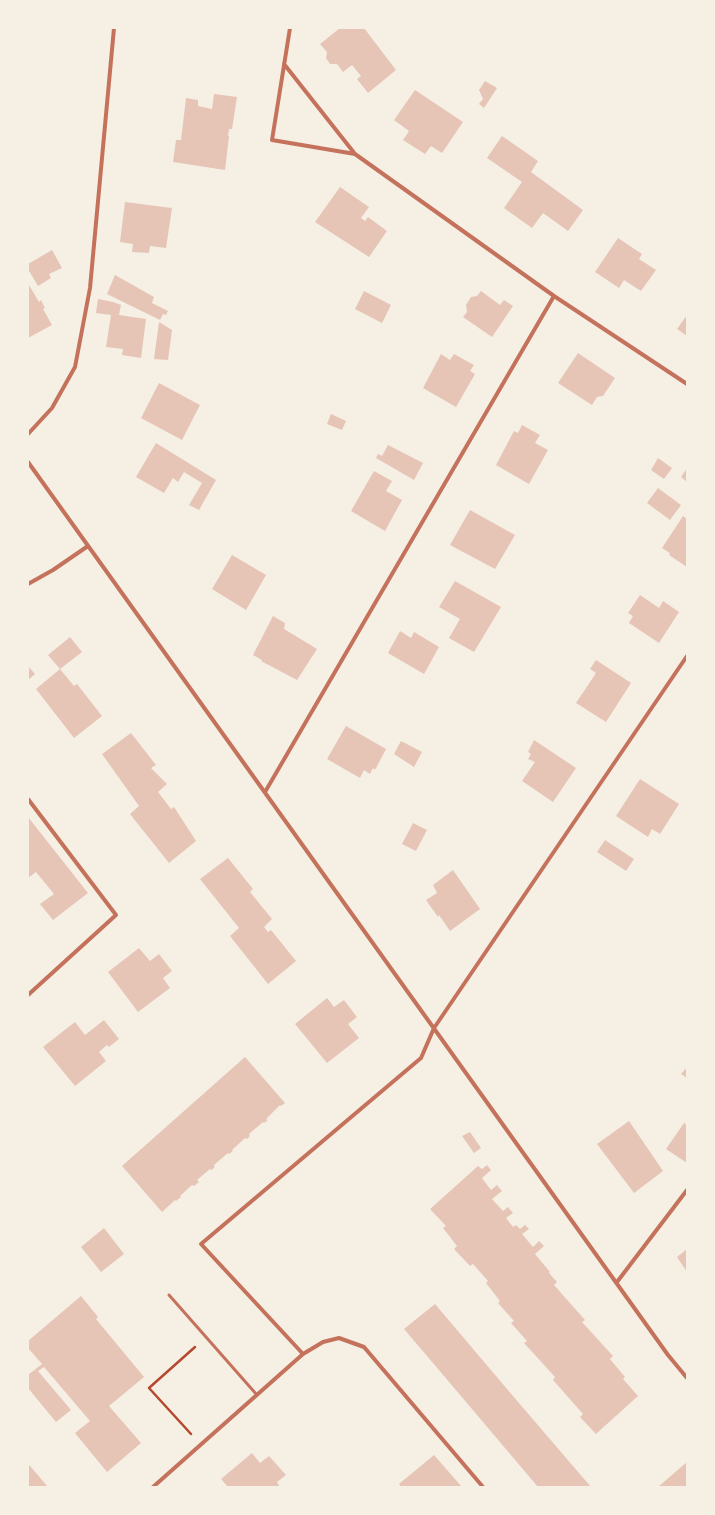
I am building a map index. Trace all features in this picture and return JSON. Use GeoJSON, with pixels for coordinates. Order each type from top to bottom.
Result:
{"type":"FeatureCollection","features":[{"type":"Feature","properties":{"kind":"street"},"geometry":{"type":"LineString","coordinates":[[28,434],[52,408],[75,367],[90,288],[114,28]]}},
{"type":"Feature","properties":{"kind":"street"},"geometry":{"type":"LineString","coordinates":[[290,28],[272,140],[355,154]]}},
{"type":"Feature","properties":{"kind":"street"},"geometry":{"type":"LineString","coordinates":[[284,64],[355,154],[554,296],[687,384]]}},
{"type":"Feature","properties":{"kind":"street"},"geometry":{"type":"LineString","coordinates":[[265,792],[554,296]]}},
{"type":"Feature","properties":{"kind":"street"},"geometry":{"type":"LineString","coordinates":[[28,462],[616,1282],[687,1378]]}},
{"type":"Feature","properties":{"kind":"street"},"geometry":{"type":"LineString","coordinates":[[28,584],[53,570],[88,546]]}},
{"type":"Feature","properties":{"kind":"street"},"geometry":{"type":"LineString","coordinates":[[303,1354],[201,1244],[421,1058],[434,1028],[687,656]]}},
{"type":"Feature","properties":{"kind":"street"},"geometry":{"type":"LineString","coordinates":[[28,799],[116,915],[28,995]]}},
{"type":"Feature","properties":{"kind":"street"},"geometry":{"type":"LineString","coordinates":[[616,1282],[687,1190]]}},
{"type":"Feature","properties":{"kind":"street"},"geometry":{"type":"LineString","coordinates":[[153,1487],[303,1354],[323,1342],[339,1338],[364,1347],[484,1487]]}},
{"type":"Feature","properties":{"kind":"lane"},"geometry":{"type":"LineString","coordinates":[[169,1295],[257,1395]]}},
{"type":"Feature","properties":{"kind":"path"},"geometry":{"type":"LineString","coordinates":[[201,1445],[149,1388],[206,1337]]}},
{"type":"Feature","properties":{"kind":"building"},"geometry":{"type":"Polygon","coordinates":[[[340,28],[364,28],[396,70],[368,93],[357,79],[361,76],[352,65],[343,72],[337,64],[330,64],[326,58],[327,52],[320,44],[340,28]]]}},
{"type":"Feature","properties":{"kind":"building"},"geometry":{"type":"Polygon","coordinates":[[[485,81],[497,88],[484,108],[479,104],[483,99],[479,90],[485,81]]]}},
{"type":"Feature","properties":{"kind":"building"},"geometry":{"type":"Polygon","coordinates":[[[415,90],[463,122],[442,153],[431,146],[425,154],[403,140],[409,131],[394,120],[415,90]]]}},
{"type":"Feature","properties":{"kind":"building"},"geometry":{"type":"Polygon","coordinates":[[[214,94],[237,97],[232,129],[229,129],[225,170],[173,162],[176,140],[181,140],[186,98],[198,100],[198,106],[212,109],[214,94]]]}},
{"type":"Feature","properties":{"kind":"building"},"geometry":{"type":"Polygon","coordinates":[[[502,136],[538,161],[531,172],[583,210],[568,231],[543,213],[532,228],[504,208],[522,182],[487,158],[502,136]]]}},
{"type":"Feature","properties":{"kind":"building"},"geometry":{"type":"Polygon","coordinates":[[[340,187],[369,207],[361,218],[365,221],[368,217],[387,231],[369,257],[315,222],[340,187]]]}},
{"type":"Feature","properties":{"kind":"building"},"geometry":{"type":"Polygon","coordinates":[[[125,202],[172,208],[166,248],[150,246],[149,253],[132,252],[133,244],[120,242],[125,202]]]}},
{"type":"Feature","properties":{"kind":"building"},"geometry":{"type":"Polygon","coordinates":[[[618,238],[642,254],[639,259],[656,270],[641,291],[624,280],[619,288],[595,272],[618,238]]]}},
{"type":"Feature","properties":{"kind":"building"},"geometry":{"type":"Polygon","coordinates":[[[52,250],[62,268],[49,274],[51,278],[38,286],[28,269],[28,264],[52,250]]]}},
{"type":"Feature","properties":{"kind":"building"},"geometry":{"type":"Polygon","coordinates":[[[115,275],[154,297],[152,303],[168,311],[166,315],[163,314],[160,320],[107,294],[115,275]]]}},
{"type":"Feature","properties":{"kind":"building"},"geometry":{"type":"Polygon","coordinates":[[[29,285],[39,302],[41,300],[45,308],[43,309],[52,325],[28,338],[28,286],[29,285]]]}},
{"type":"Feature","properties":{"kind":"building"},"geometry":{"type":"Polygon","coordinates":[[[364,291],[391,305],[382,323],[355,309],[364,291]]]}},
{"type":"Feature","properties":{"kind":"building"},"geometry":{"type":"Polygon","coordinates":[[[481,291],[500,305],[504,300],[513,306],[492,337],[463,317],[467,312],[466,305],[471,297],[477,296],[481,291]]]}},
{"type":"Feature","properties":{"kind":"building"},"geometry":{"type":"Polygon","coordinates":[[[98,299],[121,305],[119,315],[146,319],[141,358],[122,355],[123,349],[106,347],[111,315],[96,313],[98,299]]]}},
{"type":"Feature","properties":{"kind":"building"},"geometry":{"type":"Polygon","coordinates":[[[687,315],[687,336],[677,329],[687,315]]]}},
{"type":"Feature","properties":{"kind":"building"},"geometry":{"type":"Polygon","coordinates":[[[159,322],[172,330],[168,360],[154,359],[159,322]]]}},
{"type":"Feature","properties":{"kind":"building"},"geometry":{"type":"Polygon","coordinates":[[[578,353],[615,378],[603,396],[597,397],[592,405],[558,383],[578,353]]]}},
{"type":"Feature","properties":{"kind":"building"},"geometry":{"type":"Polygon","coordinates":[[[441,354],[450,360],[454,354],[474,365],[470,371],[475,374],[456,407],[423,388],[441,354]]]}},
{"type":"Feature","properties":{"kind":"building"},"geometry":{"type":"Polygon","coordinates":[[[159,383],[200,405],[182,440],[141,418],[159,383]]]}},
{"type":"Feature","properties":{"kind":"building"},"geometry":{"type":"Polygon","coordinates":[[[331,414],[346,421],[342,430],[327,424],[331,414]]]}},
{"type":"Feature","properties":{"kind":"building"},"geometry":{"type":"Polygon","coordinates":[[[522,425],[540,435],[535,443],[548,450],[529,484],[496,465],[514,431],[518,433],[522,425]]]}},
{"type":"Feature","properties":{"kind":"building"},"geometry":{"type":"Polygon","coordinates":[[[156,443],[216,480],[199,510],[189,505],[202,483],[184,472],[178,482],[173,478],[164,493],[136,477],[156,443]]]}},
{"type":"Feature","properties":{"kind":"building"},"geometry":{"type":"Polygon","coordinates":[[[388,445],[423,463],[414,480],[376,458],[378,454],[382,456],[388,445]]]}},
{"type":"Feature","properties":{"kind":"building"},"geometry":{"type":"Polygon","coordinates":[[[658,458],[672,468],[664,479],[651,470],[658,458]]]}},
{"type":"Feature","properties":{"kind":"building"},"geometry":{"type":"Polygon","coordinates":[[[687,468],[687,482],[681,477],[687,468]]]}},
{"type":"Feature","properties":{"kind":"building"},"geometry":{"type":"Polygon","coordinates":[[[374,471],[392,481],[386,491],[402,500],[385,531],[351,511],[374,471]]]}},
{"type":"Feature","properties":{"kind":"building"},"geometry":{"type":"Polygon","coordinates":[[[658,488],[681,505],[670,520],[647,503],[658,488]]]}},
{"type":"Feature","properties":{"kind":"building"},"geometry":{"type":"Polygon","coordinates":[[[470,510],[515,535],[495,569],[450,545],[470,510]]]}},
{"type":"Feature","properties":{"kind":"building"},"geometry":{"type":"Polygon","coordinates":[[[683,516],[687,519],[687,567],[669,555],[670,553],[662,548],[683,516]]]}},
{"type":"Feature","properties":{"kind":"building"},"geometry":{"type":"Polygon","coordinates":[[[232,555],[266,575],[246,610],[212,589],[232,555]]]}},
{"type":"Feature","properties":{"kind":"building"},"geometry":{"type":"Polygon","coordinates":[[[455,581],[501,607],[474,652],[449,638],[460,619],[439,607],[455,581]]]}},
{"type":"Feature","properties":{"kind":"building"},"geometry":{"type":"Polygon","coordinates":[[[640,595],[659,608],[663,601],[679,612],[659,643],[629,623],[633,616],[628,613],[640,595]]]}},
{"type":"Feature","properties":{"kind":"building"},"geometry":{"type":"Polygon","coordinates":[[[273,616],[285,623],[284,629],[317,649],[297,680],[261,661],[262,660],[253,655],[273,616]]]}},
{"type":"Feature","properties":{"kind":"building"},"geometry":{"type":"Polygon","coordinates":[[[400,631],[411,638],[414,632],[439,647],[424,674],[388,653],[400,631]]]}},
{"type":"Feature","properties":{"kind":"building"},"geometry":{"type":"Polygon","coordinates":[[[70,637],[82,652],[60,669],[48,655],[70,637]]]}},
{"type":"Feature","properties":{"kind":"building"},"geometry":{"type":"Polygon","coordinates":[[[596,660],[631,683],[606,722],[576,703],[596,673],[590,669],[596,660]]]}},
{"type":"Feature","properties":{"kind":"building"},"geometry":{"type":"Polygon","coordinates":[[[28,666],[35,674],[28,680],[28,666]]]}},
{"type":"Feature","properties":{"kind":"building"},"geometry":{"type":"Polygon","coordinates":[[[60,669],[74,686],[77,684],[102,716],[74,738],[36,689],[60,669]]]}},
{"type":"Feature","properties":{"kind":"building"},"geometry":{"type":"Polygon","coordinates":[[[346,726],[386,749],[375,770],[373,768],[370,774],[364,770],[360,778],[327,759],[346,726]]]}},
{"type":"Feature","properties":{"kind":"building"},"geometry":{"type":"Polygon","coordinates":[[[131,733],[156,765],[151,768],[167,784],[158,792],[171,809],[174,807],[196,841],[169,863],[130,814],[139,806],[102,754],[131,733]]]}},
{"type":"Feature","properties":{"kind":"building"},"geometry":{"type":"Polygon","coordinates":[[[534,740],[576,768],[553,802],[522,781],[535,762],[528,759],[531,754],[528,752],[534,740]]]}},
{"type":"Feature","properties":{"kind":"building"},"geometry":{"type":"Polygon","coordinates":[[[401,741],[422,752],[414,767],[394,754],[401,741]]]}},
{"type":"Feature","properties":{"kind":"building"},"geometry":{"type":"Polygon","coordinates":[[[640,779],[679,804],[660,834],[652,829],[648,837],[616,816],[640,779]]]}},
{"type":"Feature","properties":{"kind":"building"},"geometry":{"type":"Polygon","coordinates":[[[28,817],[88,893],[53,920],[40,904],[54,894],[36,872],[28,878],[28,817]]]}},
{"type":"Feature","properties":{"kind":"building"},"geometry":{"type":"Polygon","coordinates":[[[413,823],[427,830],[416,851],[402,844],[413,823]]]}},
{"type":"Feature","properties":{"kind":"building"},"geometry":{"type":"Polygon","coordinates":[[[605,840],[634,859],[626,871],[597,852],[605,840]]]}},
{"type":"Feature","properties":{"kind":"building"},"geometry":{"type":"Polygon","coordinates":[[[228,858],[253,889],[250,892],[272,919],[264,927],[268,932],[271,930],[296,961],[268,984],[230,936],[239,928],[200,879],[228,858]]]}},
{"type":"Feature","properties":{"kind":"building"},"geometry":{"type":"Polygon","coordinates":[[[453,870],[480,909],[450,931],[426,900],[437,893],[433,885],[453,870]]]}},
{"type":"Feature","properties":{"kind":"building"},"geometry":{"type":"Polygon","coordinates":[[[139,948],[150,961],[159,954],[172,971],[163,978],[170,988],[138,1012],[108,972],[139,948]]]}},
{"type":"Feature","properties":{"kind":"building"},"geometry":{"type":"Polygon","coordinates":[[[327,998],[334,1007],[344,1000],[357,1017],[348,1024],[359,1038],[327,1063],[295,1024],[327,998]]]}},
{"type":"Feature","properties":{"kind":"building"},"geometry":{"type":"Polygon","coordinates":[[[104,1020],[119,1039],[109,1047],[107,1045],[99,1052],[106,1061],[75,1086],[43,1047],[75,1022],[85,1035],[104,1020]]]}},
{"type":"Feature","properties":{"kind":"building"},"geometry":{"type":"Polygon","coordinates":[[[245,1057],[285,1103],[281,1106],[280,1105],[266,1119],[268,1120],[264,1123],[263,1122],[249,1134],[250,1136],[247,1139],[245,1138],[232,1150],[233,1151],[229,1154],[228,1153],[214,1165],[215,1166],[212,1170],[210,1169],[197,1180],[199,1182],[194,1186],[192,1185],[180,1196],[181,1197],[176,1201],[175,1200],[162,1212],[122,1166],[245,1057]]]}},
{"type":"Feature","properties":{"kind":"building"},"geometry":{"type":"Polygon","coordinates":[[[687,1067],[687,1078],[681,1074],[687,1067]]]}},
{"type":"Feature","properties":{"kind":"building"},"geometry":{"type":"Polygon","coordinates":[[[629,1121],[663,1171],[634,1193],[597,1144],[629,1121]]]}},
{"type":"Feature","properties":{"kind":"building"},"geometry":{"type":"Polygon","coordinates":[[[684,1123],[687,1125],[687,1163],[666,1149],[684,1123]]]}},
{"type":"Feature","properties":{"kind":"building"},"geometry":{"type":"Polygon","coordinates":[[[470,1132],[481,1148],[474,1153],[462,1136],[470,1132]]]}},
{"type":"Feature","properties":{"kind":"building"},"geometry":{"type":"Polygon","coordinates":[[[487,1165],[491,1170],[482,1178],[491,1190],[497,1185],[502,1191],[492,1199],[503,1211],[508,1207],[513,1213],[506,1218],[513,1227],[516,1225],[520,1229],[525,1225],[529,1229],[522,1234],[533,1247],[539,1241],[544,1246],[535,1254],[557,1282],[554,1285],[585,1320],[582,1322],[613,1356],[610,1359],[625,1377],[623,1379],[638,1396],[596,1434],[580,1417],[583,1414],[553,1380],[555,1377],[524,1343],[527,1341],[511,1323],[514,1321],[498,1303],[500,1301],[486,1283],[488,1281],[473,1264],[470,1266],[454,1249],[457,1246],[443,1228],[446,1226],[430,1209],[478,1166],[482,1169],[487,1165]]]}},
{"type":"Feature","properties":{"kind":"building"},"geometry":{"type":"Polygon","coordinates":[[[104,1228],[124,1254],[101,1272],[81,1247],[104,1228]]]}},
{"type":"Feature","properties":{"kind":"building"},"geometry":{"type":"Polygon","coordinates":[[[687,1249],[687,1272],[677,1257],[687,1249]]]}},
{"type":"Feature","properties":{"kind":"building"},"geometry":{"type":"Polygon","coordinates":[[[81,1296],[98,1317],[96,1319],[144,1377],[109,1406],[141,1443],[107,1472],[75,1433],[90,1421],[44,1367],[38,1371],[71,1410],[56,1422],[28,1388],[28,1375],[42,1364],[28,1348],[28,1341],[81,1296]]]}},
{"type":"Feature","properties":{"kind":"building"},"geometry":{"type":"Polygon","coordinates":[[[435,1304],[591,1487],[538,1487],[404,1329],[435,1304]]]}},
{"type":"Feature","properties":{"kind":"building"},"geometry":{"type":"Polygon","coordinates":[[[252,1453],[260,1463],[269,1456],[286,1475],[277,1482],[280,1487],[228,1487],[221,1479],[252,1453]]]}},
{"type":"Feature","properties":{"kind":"building"},"geometry":{"type":"Polygon","coordinates":[[[434,1455],[462,1487],[401,1487],[399,1484],[434,1455]]]}},
{"type":"Feature","properties":{"kind":"building"},"geometry":{"type":"Polygon","coordinates":[[[687,1462],[687,1487],[658,1487],[687,1462]]]}},
{"type":"Feature","properties":{"kind":"building"},"geometry":{"type":"Polygon","coordinates":[[[28,1464],[31,1467],[48,1487],[28,1487],[28,1464]]]}}]}
